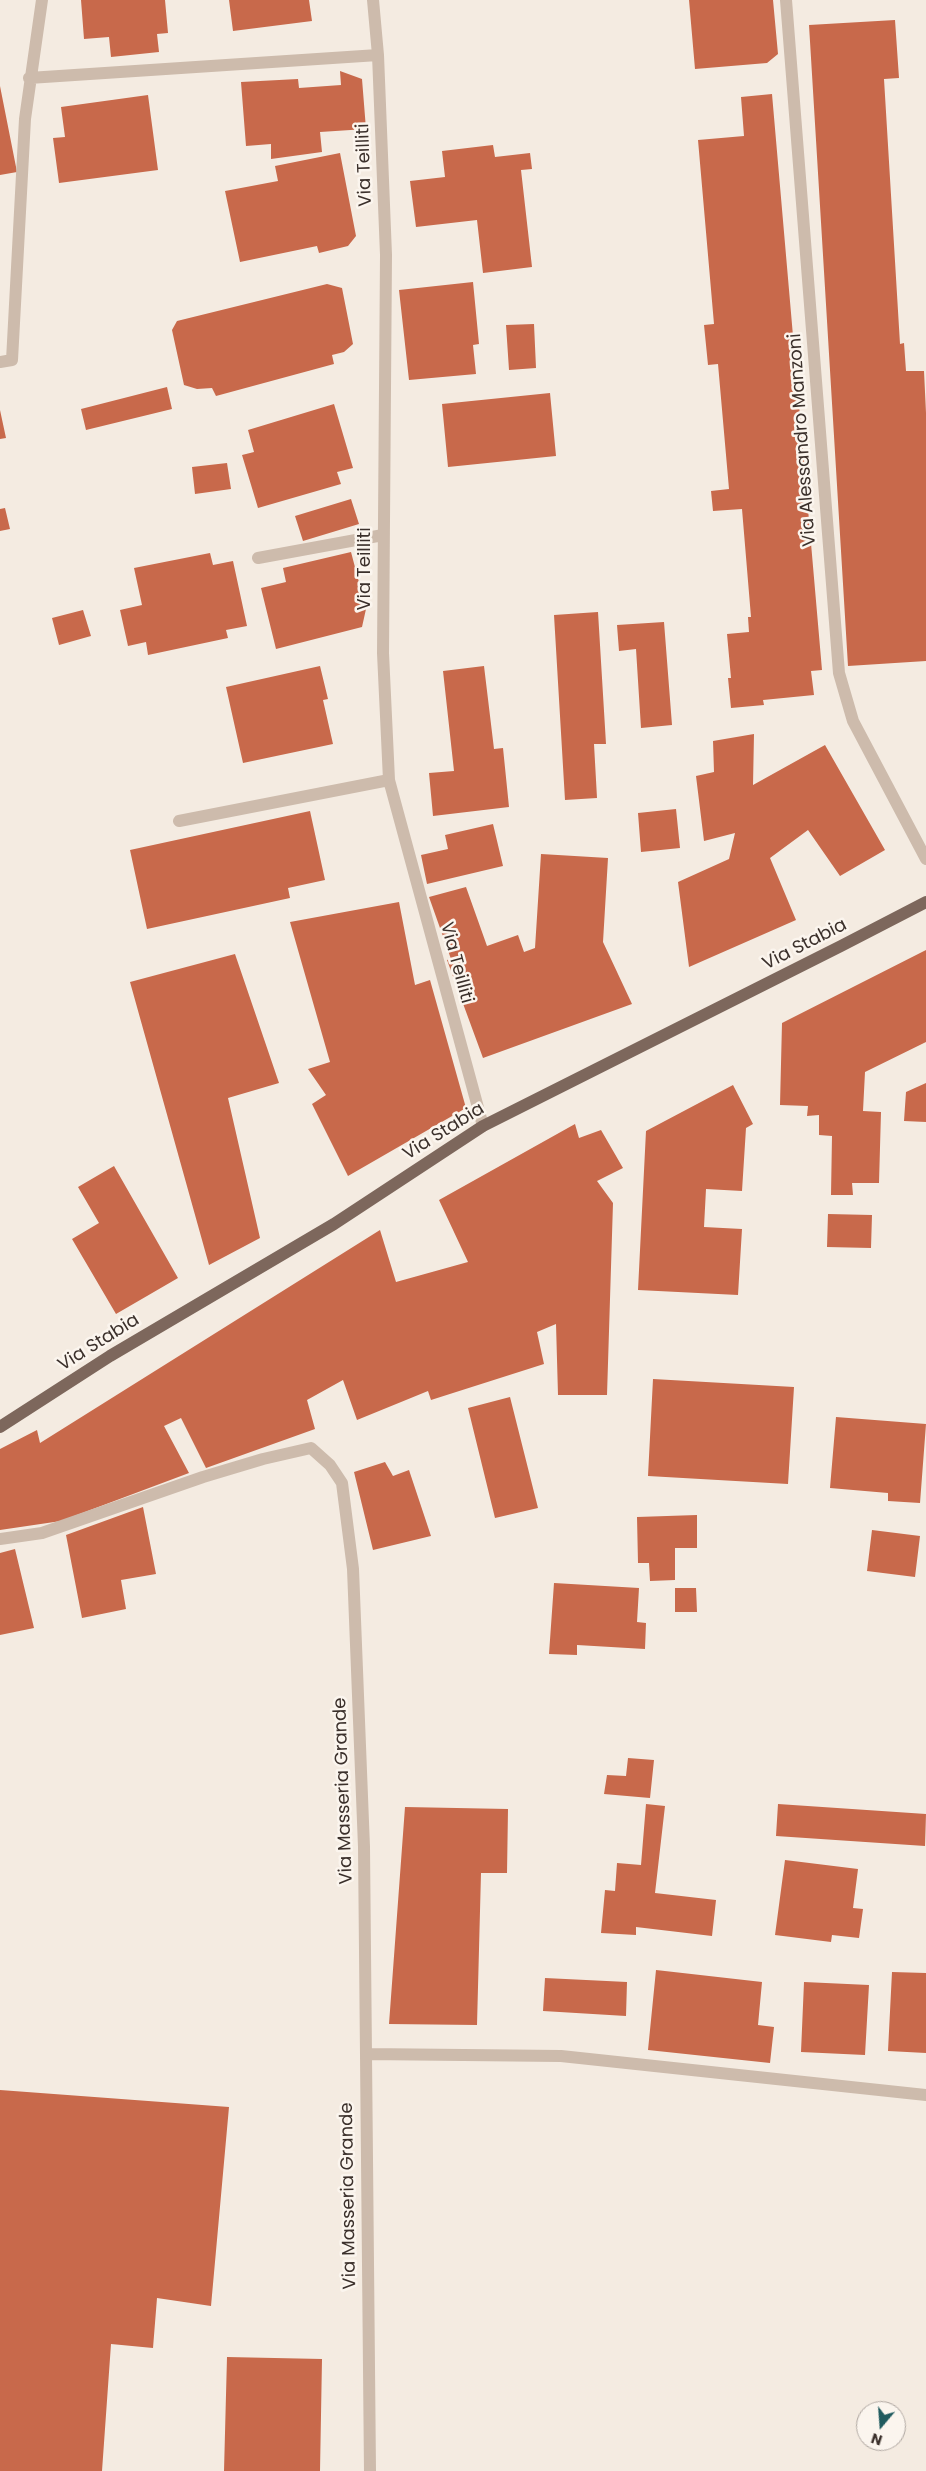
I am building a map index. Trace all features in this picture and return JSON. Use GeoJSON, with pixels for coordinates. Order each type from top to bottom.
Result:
{"type":"FeatureCollection","features":[{"type":"Feature","properties":{"kind":"main road","name":"Via Stabia"},"geometry":{"type":"LineString","coordinates":[[0,1427],[110,1356],[334,1224],[483,1126],[926,902]]}},
{"type":"Feature","properties":{"kind":"street"},"geometry":{"type":"LineString","coordinates":[[0,362],[12,360],[25,119],[29,78],[42,0]]}},
{"type":"Feature","properties":{"kind":"street","name":"Via Teilliti"},"geometry":{"type":"LineString","coordinates":[[373,0],[378,55],[386,255],[383,653],[389,780],[483,1126]]}},
{"type":"Feature","properties":{"kind":"street","name":"Via Alessandro Manzoni"},"geometry":{"type":"LineString","coordinates":[[786,0],[839,673],[853,721],[926,859]]}},
{"type":"Feature","properties":{"kind":"street"},"geometry":{"type":"LineString","coordinates":[[29,78],[378,55]]}},
{"type":"Feature","properties":{"kind":"street"},"geometry":{"type":"LineString","coordinates":[[258,558],[383,535]]}},
{"type":"Feature","properties":{"kind":"street"},"geometry":{"type":"LineString","coordinates":[[179,821],[389,780]]}},
{"type":"Feature","properties":{"kind":"street","name":"Via Masseria Grande"},"geometry":{"type":"LineString","coordinates":[[0,1539],[42,1533],[203,1477],[263,1459],[311,1448],[330,1465],[342,1484],[354,1569],[364,1847],[370,2471]]}},
{"type":"Feature","properties":{"kind":"street"},"geometry":{"type":"LineString","coordinates":[[366,2054],[561,2056],[926,2095]]}},
{"type":"Feature","properties":{"kind":"building"},"geometry":{"type":"Polygon","coordinates":[[[81,0],[165,0],[168,33],[157,34],[159,52],[111,57],[109,37],[84,39],[81,0]]]}},
{"type":"Feature","properties":{"kind":"building"},"geometry":{"type":"Polygon","coordinates":[[[229,0],[309,0],[312,21],[233,31],[229,0]]]}},
{"type":"Feature","properties":{"kind":"building"},"geometry":{"type":"Polygon","coordinates":[[[689,0],[773,0],[778,54],[767,63],[695,69],[689,0]]]}},
{"type":"Feature","properties":{"kind":"building"},"geometry":{"type":"Polygon","coordinates":[[[895,20],[899,78],[884,79],[900,344],[904,343],[906,371],[924,371],[926,413],[926,661],[848,666],[809,25],[895,20]]]}},
{"type":"Feature","properties":{"kind":"building"},"geometry":{"type":"Polygon","coordinates":[[[340,71],[362,79],[366,129],[320,132],[322,152],[271,159],[271,144],[246,146],[241,82],[298,79],[299,88],[341,85],[340,71]]]}},
{"type":"Feature","properties":{"kind":"building"},"geometry":{"type":"Polygon","coordinates":[[[0,86],[17,172],[0,175],[0,86]]]}},
{"type":"Feature","properties":{"kind":"building"},"geometry":{"type":"Polygon","coordinates":[[[772,94],[822,670],[811,671],[814,695],[763,700],[764,705],[731,708],[728,678],[731,678],[727,634],[749,632],[748,617],[751,617],[742,509],[713,511],[711,491],[729,489],[718,364],[708,365],[704,325],[714,324],[698,140],[744,136],[741,97],[772,94]]]}},
{"type":"Feature","properties":{"kind":"building"},"geometry":{"type":"Polygon","coordinates":[[[148,95],[158,170],[59,183],[53,138],[65,137],[61,107],[148,95]]]}},
{"type":"Feature","properties":{"kind":"building"},"geometry":{"type":"Polygon","coordinates":[[[493,145],[495,157],[530,153],[532,169],[521,170],[532,267],[483,273],[477,220],[416,227],[410,181],[445,177],[442,151],[493,145]]]}},
{"type":"Feature","properties":{"kind":"building"},"geometry":{"type":"Polygon","coordinates":[[[340,153],[356,236],[348,246],[319,253],[317,246],[240,262],[225,191],[278,181],[275,166],[340,153]]]}},
{"type":"Feature","properties":{"kind":"building"},"geometry":{"type":"Polygon","coordinates":[[[473,282],[479,344],[473,345],[476,374],[409,380],[399,290],[473,282]]]}},
{"type":"Feature","properties":{"kind":"building"},"geometry":{"type":"Polygon","coordinates":[[[327,284],[342,288],[353,344],[344,352],[332,355],[334,364],[216,396],[212,388],[197,389],[184,385],[172,330],[177,321],[327,284]]]}},
{"type":"Feature","properties":{"kind":"building"},"geometry":{"type":"Polygon","coordinates":[[[534,324],[536,368],[509,370],[506,325],[534,324]]]}},
{"type":"Feature","properties":{"kind":"building"},"geometry":{"type":"Polygon","coordinates":[[[167,387],[172,409],[86,430],[81,409],[167,387]]]}},
{"type":"Feature","properties":{"kind":"building"},"geometry":{"type":"Polygon","coordinates":[[[550,393],[556,456],[448,467],[442,404],[550,393]]]}},
{"type":"Feature","properties":{"kind":"building"},"geometry":{"type":"Polygon","coordinates":[[[334,404],[353,468],[337,472],[341,484],[258,508],[242,455],[254,452],[248,430],[334,404]]]}},
{"type":"Feature","properties":{"kind":"building"},"geometry":{"type":"Polygon","coordinates":[[[0,410],[6,438],[0,439],[0,410]]]}},
{"type":"Feature","properties":{"kind":"building"},"geometry":{"type":"Polygon","coordinates":[[[227,463],[231,489],[195,494],[192,467],[227,463]]]}},
{"type":"Feature","properties":{"kind":"building"},"geometry":{"type":"Polygon","coordinates":[[[351,499],[359,524],[303,541],[295,516],[351,499]]]}},
{"type":"Feature","properties":{"kind":"building"},"geometry":{"type":"Polygon","coordinates":[[[5,508],[10,529],[0,531],[0,509],[5,508]]]}},
{"type":"Feature","properties":{"kind":"building"},"geometry":{"type":"Polygon","coordinates":[[[351,552],[366,609],[362,627],[276,649],[261,588],[286,582],[283,568],[351,552]]]}},
{"type":"Feature","properties":{"kind":"building"},"geometry":{"type":"Polygon","coordinates":[[[210,553],[213,565],[233,561],[247,626],[226,630],[228,638],[148,655],[146,642],[128,646],[120,610],[142,605],[134,568],[210,553]]]}},
{"type":"Feature","properties":{"kind":"building"},"geometry":{"type":"Polygon","coordinates":[[[83,610],[91,636],[59,645],[52,618],[83,610]]]}},
{"type":"Feature","properties":{"kind":"building"},"geometry":{"type":"Polygon","coordinates":[[[598,612],[606,744],[594,744],[597,798],[565,800],[554,615],[598,612]]]}},
{"type":"Feature","properties":{"kind":"building"},"geometry":{"type":"Polygon","coordinates":[[[664,622],[672,725],[641,728],[636,649],[619,651],[617,625],[664,622]]]}},
{"type":"Feature","properties":{"kind":"building"},"geometry":{"type":"Polygon","coordinates":[[[320,666],[328,699],[323,700],[333,744],[243,763],[226,687],[320,666]]]}},
{"type":"Feature","properties":{"kind":"building"},"geometry":{"type":"Polygon","coordinates":[[[484,666],[494,749],[503,748],[509,807],[433,816],[429,773],[454,771],[443,671],[484,666]]]}},
{"type":"Feature","properties":{"kind":"building"},"geometry":{"type":"Polygon","coordinates":[[[754,734],[753,785],[825,745],[885,850],[840,876],[808,830],[770,858],[796,920],[689,967],[678,882],[729,859],[735,833],[704,841],[696,776],[714,772],[713,741],[754,734]]]}},
{"type":"Feature","properties":{"kind":"building"},"geometry":{"type":"Polygon","coordinates":[[[676,809],[680,848],[641,852],[638,813],[676,809]]]}},
{"type":"Feature","properties":{"kind":"building"},"geometry":{"type":"Polygon","coordinates":[[[310,811],[325,880],[288,888],[290,898],[147,929],[130,850],[310,811]]]}},
{"type":"Feature","properties":{"kind":"building"},"geometry":{"type":"Polygon","coordinates":[[[493,824],[503,866],[427,884],[421,855],[448,849],[445,835],[493,824]]]}},
{"type":"Feature","properties":{"kind":"building"},"geometry":{"type":"Polygon","coordinates":[[[541,854],[608,858],[603,942],[632,1004],[483,1058],[447,960],[451,959],[429,897],[466,887],[487,946],[518,935],[524,952],[535,948],[541,854]]]}},
{"type":"Feature","properties":{"kind":"building"},"geometry":{"type":"Polygon","coordinates":[[[399,902],[415,985],[430,980],[466,1108],[348,1176],[312,1104],[326,1095],[308,1069],[330,1062],[290,922],[399,902]]]}},
{"type":"Feature","properties":{"kind":"building"},"geometry":{"type":"Polygon","coordinates":[[[926,950],[926,1042],[865,1072],[863,1111],[881,1112],[879,1183],[852,1183],[853,1195],[831,1195],[832,1136],[819,1135],[819,1115],[807,1116],[808,1106],[780,1105],[782,1023],[926,950]]]}},
{"type":"Feature","properties":{"kind":"building"},"geometry":{"type":"Polygon","coordinates":[[[235,954],[279,1083],[228,1098],[260,1238],[209,1265],[130,982],[235,954]]]}},
{"type":"Feature","properties":{"kind":"building"},"geometry":{"type":"Polygon","coordinates":[[[926,1083],[926,1122],[904,1121],[906,1092],[926,1083]]]}},
{"type":"Feature","properties":{"kind":"building"},"geometry":{"type":"Polygon","coordinates":[[[733,1085],[753,1124],[746,1128],[742,1191],[706,1189],[704,1227],[742,1229],[738,1295],[638,1290],[646,1131],[733,1085]]]}},
{"type":"Feature","properties":{"kind":"building"},"geometry":{"type":"Polygon","coordinates":[[[575,1124],[579,1138],[601,1130],[623,1168],[597,1181],[613,1203],[607,1395],[558,1395],[556,1324],[537,1332],[544,1364],[431,1400],[428,1391],[357,1420],[343,1380],[307,1400],[315,1429],[206,1468],[181,1418],[164,1426],[189,1473],[61,1521],[0,1530],[0,1449],[37,1430],[40,1443],[380,1230],[396,1282],[468,1262],[439,1200],[575,1124]]]}},
{"type":"Feature","properties":{"kind":"building"},"geometry":{"type":"Polygon","coordinates":[[[114,1166],[178,1278],[116,1314],[72,1239],[99,1223],[78,1187],[114,1166]]]}},
{"type":"Feature","properties":{"kind":"building"},"geometry":{"type":"Polygon","coordinates":[[[828,1214],[872,1215],[871,1248],[827,1247],[828,1214]]]}},
{"type":"Feature","properties":{"kind":"building"},"geometry":{"type":"Polygon","coordinates":[[[653,1379],[794,1387],[788,1484],[648,1476],[653,1379]]]}},
{"type":"Feature","properties":{"kind":"building"},"geometry":{"type":"Polygon","coordinates":[[[510,1397],[538,1508],[495,1518],[468,1408],[510,1397]]]}},
{"type":"Feature","properties":{"kind":"building"},"geometry":{"type":"Polygon","coordinates":[[[836,1417],[926,1424],[920,1503],[888,1501],[888,1493],[830,1488],[836,1417]]]}},
{"type":"Feature","properties":{"kind":"building"},"geometry":{"type":"Polygon","coordinates":[[[385,1462],[393,1476],[409,1470],[431,1536],[373,1550],[354,1472],[385,1462]]]}},
{"type":"Feature","properties":{"kind":"building"},"geometry":{"type":"Polygon","coordinates":[[[143,1507],[156,1574],[121,1580],[126,1609],[82,1618],[66,1535],[143,1507]]]}},
{"type":"Feature","properties":{"kind":"building"},"geometry":{"type":"Polygon","coordinates":[[[697,1515],[697,1548],[675,1548],[675,1580],[650,1581],[649,1563],[638,1563],[637,1517],[697,1515]]]}},
{"type":"Feature","properties":{"kind":"building"},"geometry":{"type":"Polygon","coordinates":[[[872,1530],[920,1536],[915,1577],[867,1571],[872,1530]]]}},
{"type":"Feature","properties":{"kind":"building"},"geometry":{"type":"Polygon","coordinates":[[[15,1549],[34,1628],[0,1635],[0,1553],[15,1549]]]}},
{"type":"Feature","properties":{"kind":"building"},"geometry":{"type":"Polygon","coordinates":[[[554,1583],[639,1588],[637,1622],[646,1623],[645,1649],[577,1645],[577,1655],[549,1654],[554,1583]]]}},
{"type":"Feature","properties":{"kind":"building"},"geometry":{"type":"Polygon","coordinates":[[[675,1588],[696,1588],[697,1612],[675,1612],[675,1588]]]}},
{"type":"Feature","properties":{"kind":"building"},"geometry":{"type":"Polygon","coordinates":[[[628,1758],[654,1760],[650,1798],[604,1794],[607,1775],[626,1776],[628,1758]]]}},
{"type":"Feature","properties":{"kind":"building"},"geometry":{"type":"Polygon","coordinates":[[[646,1804],[665,1806],[655,1893],[716,1900],[712,1936],[636,1927],[636,1935],[601,1933],[605,1890],[615,1891],[617,1863],[641,1865],[646,1804]]]}},
{"type":"Feature","properties":{"kind":"building"},"geometry":{"type":"Polygon","coordinates":[[[778,1804],[926,1814],[925,1846],[776,1836],[778,1804]]]}},
{"type":"Feature","properties":{"kind":"building"},"geometry":{"type":"Polygon","coordinates":[[[405,1807],[508,1809],[507,1873],[481,1873],[477,2025],[389,2024],[405,1807]]]}},
{"type":"Feature","properties":{"kind":"building"},"geometry":{"type":"Polygon","coordinates":[[[785,1860],[858,1869],[853,1908],[863,1909],[859,1938],[832,1935],[831,1942],[775,1935],[785,1860]]]}},
{"type":"Feature","properties":{"kind":"building"},"geometry":{"type":"Polygon","coordinates":[[[656,1970],[762,1982],[758,2025],[774,2027],[770,2063],[648,2050],[656,1970]]]}},
{"type":"Feature","properties":{"kind":"building"},"geometry":{"type":"Polygon","coordinates":[[[892,1972],[926,1973],[926,2053],[888,2051],[892,1972]]]}},
{"type":"Feature","properties":{"kind":"building"},"geometry":{"type":"Polygon","coordinates":[[[545,1978],[627,1982],[626,2016],[543,2011],[545,1978]]]}},
{"type":"Feature","properties":{"kind":"building"},"geometry":{"type":"Polygon","coordinates":[[[804,1982],[869,1985],[865,2055],[801,2052],[804,1982]]]}},
{"type":"Feature","properties":{"kind":"building"},"geometry":{"type":"Polygon","coordinates":[[[0,2090],[229,2107],[211,2306],[157,2298],[153,2348],[111,2344],[102,2471],[0,2471],[0,2090]]]}},
{"type":"Feature","properties":{"kind":"building"},"geometry":{"type":"Polygon","coordinates":[[[227,2357],[322,2359],[320,2471],[224,2471],[227,2357]]]}}]}
